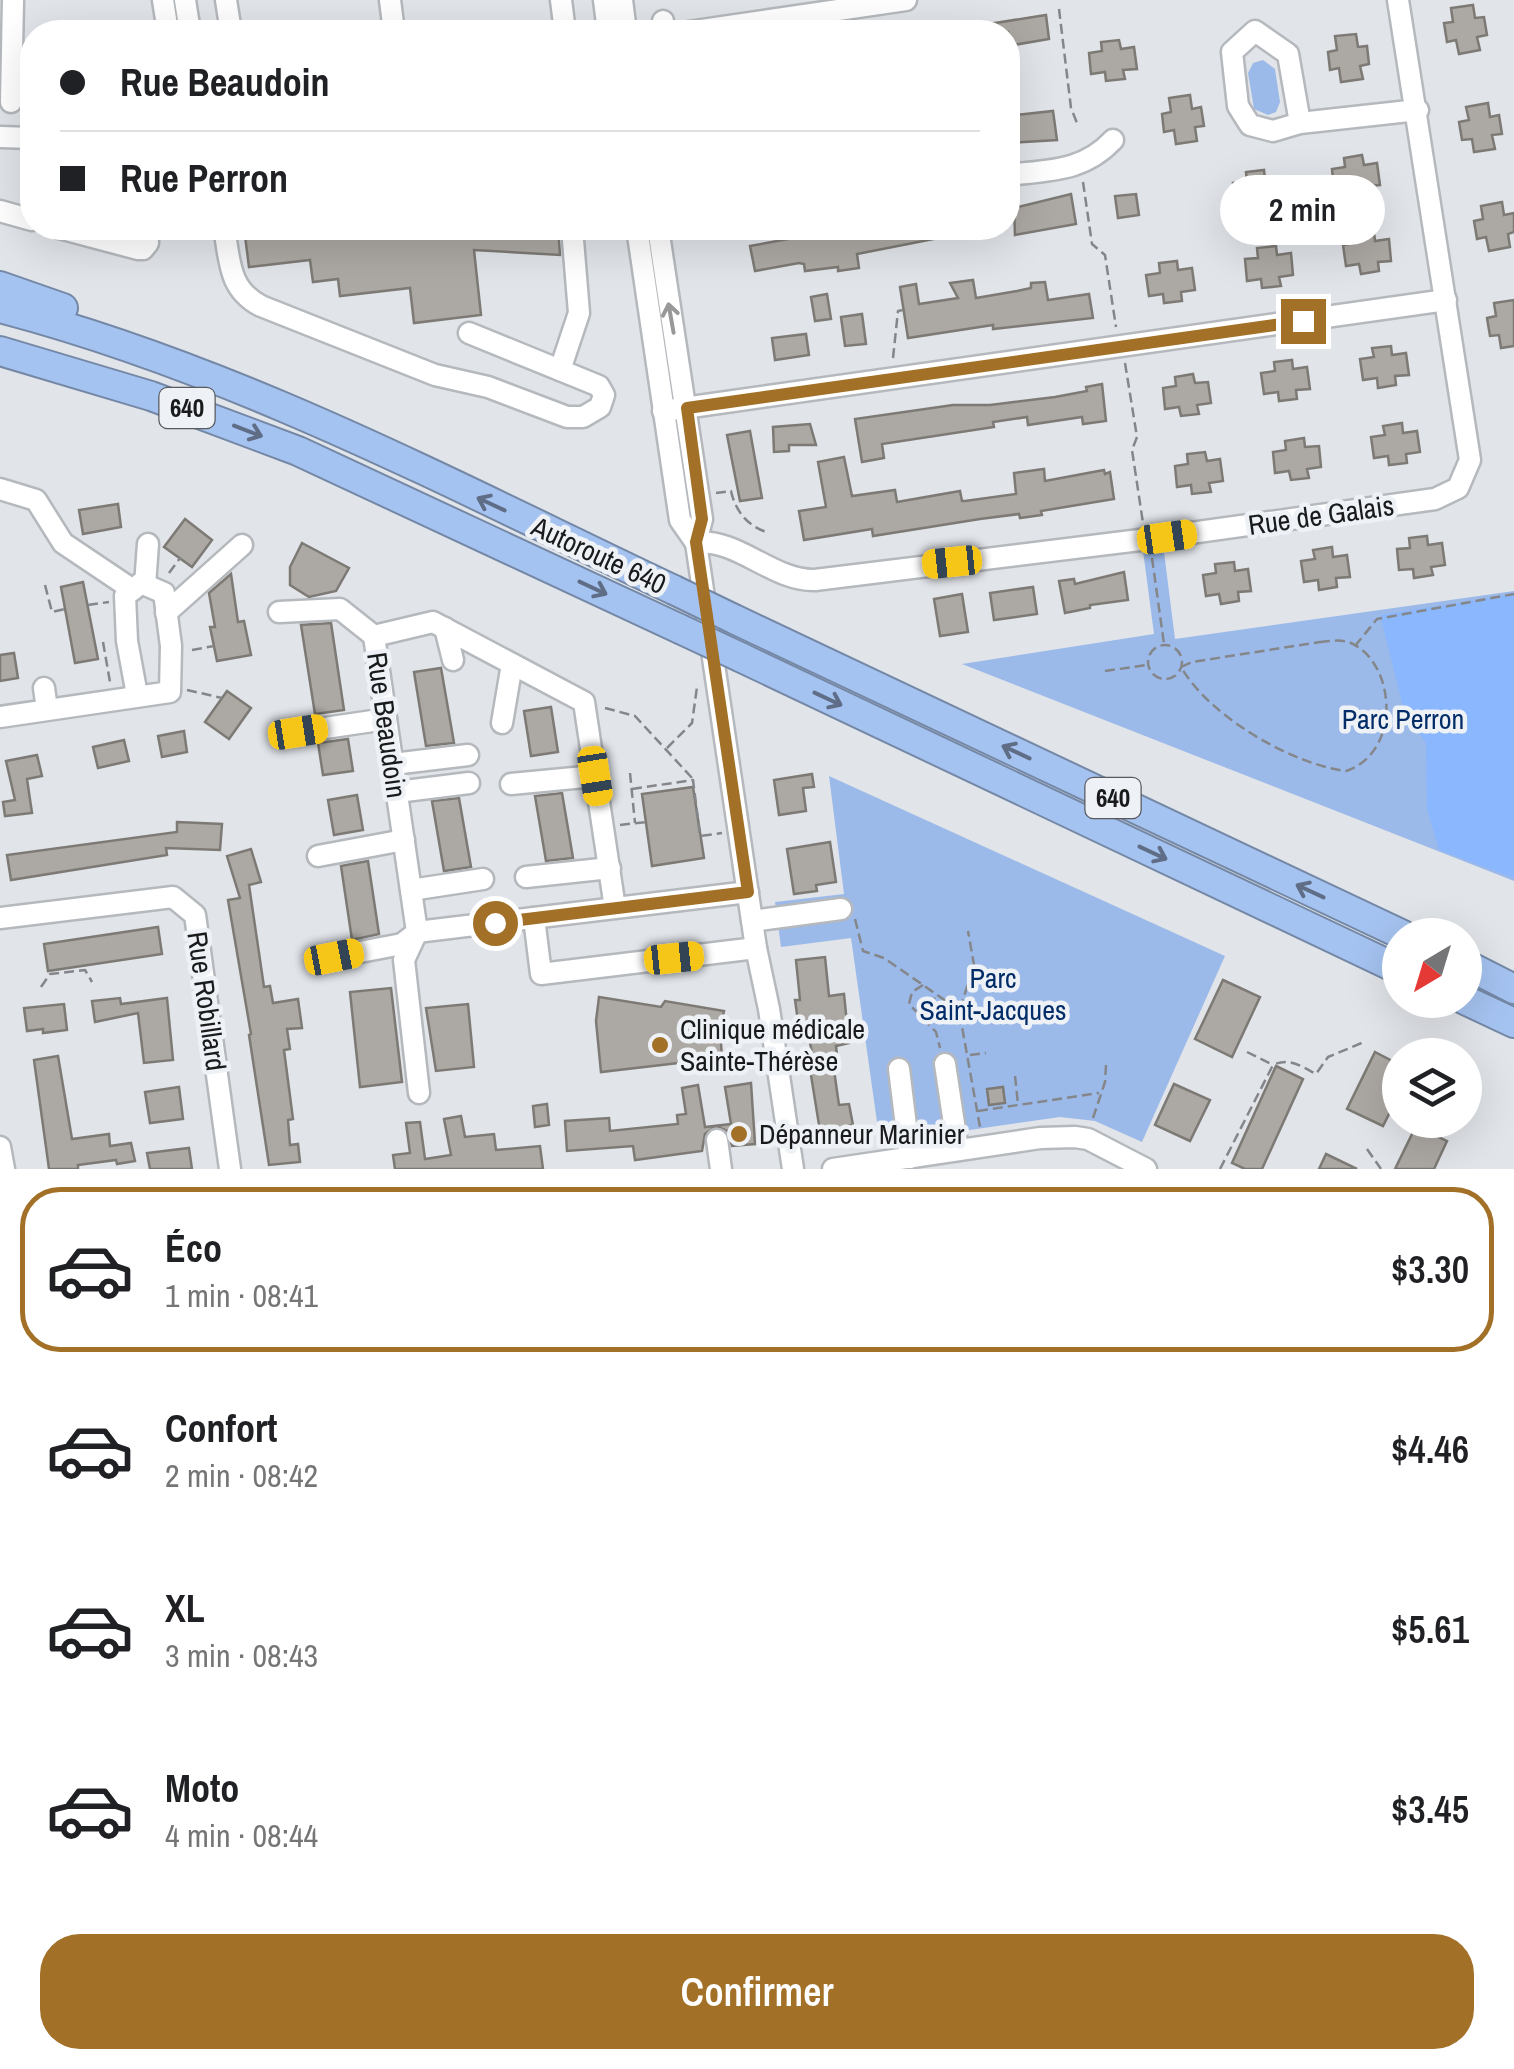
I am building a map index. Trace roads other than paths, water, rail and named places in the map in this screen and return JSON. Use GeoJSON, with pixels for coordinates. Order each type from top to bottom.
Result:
{"type":"FeatureCollection","features":[{"type":"Feature","properties":{"kind":"highway"},"geometry":{"type":"LineString","coordinates":[[0,286],[101,324],[205,374]]}},
{"type":"Feature","properties":{"kind":"highway","name":"Autoroute 640"},"geometry":{"type":"LineString","coordinates":[[0,308],[205,374],[331,428],[674,590],[722,624],[1382,925]]}},
{"type":"Feature","properties":{"kind":"highway","name":"Autoroute 640"},"geometry":{"type":"LineString","coordinates":[[0,351],[166,401],[298,451],[1382,961]]}},
{"type":"Feature","properties":{"kind":"highway"},"geometry":{"type":"LineString","coordinates":[[0,360],[56,367]]}},
{"type":"Feature","properties":{"kind":"highway"},"geometry":{"type":"LineString","coordinates":[[1482,972],[1514,986]]}},
{"type":"Feature","properties":{"kind":"highway"},"geometry":{"type":"LineString","coordinates":[[1482,1008],[1514,1023]]}},
{"type":"Feature","properties":{"kind":"street"},"geometry":{"type":"LineString","coordinates":[[13,0],[14,102]]}},
{"type":"Feature","properties":{"kind":"street"},"geometry":{"type":"LineString","coordinates":[[745,20],[906,0]]}},
{"type":"Feature","properties":{"kind":"street","name":"Rue de Galais"},"geometry":{"type":"LineString","coordinates":[[696,542],[714,542],[779,574],[804,581],[1125,545],[1435,499],[1458,488],[1470,460],[1398,0]]}},
{"type":"Feature","properties":{"kind":"street"},"geometry":{"type":"LineString","coordinates":[[1300,124],[1288,54],[1255,31],[1232,52],[1238,106],[1250,124],[1273,131],[1300,124],[1418,110]]}},
{"type":"Feature","properties":{"kind":"street"},"geometry":{"type":"LineString","coordinates":[[1020,173],[1081,165],[1099,155],[1113,140]]}},
{"type":"Feature","properties":{"kind":"street"},"geometry":{"type":"LineString","coordinates":[[102,240],[138,250],[148,240]]}},
{"type":"Feature","properties":{"kind":"street"},"geometry":{"type":"LineString","coordinates":[[226,240],[233,281],[243,295],[261,306],[435,375],[488,387],[567,416],[583,417],[596,412],[603,401],[598,386],[469,333]]}},
{"type":"Feature","properties":{"kind":"street"},"geometry":{"type":"LineString","coordinates":[[560,370],[579,313],[573,240]]}},
{"type":"Feature","properties":{"kind":"street"},"geometry":{"type":"LineString","coordinates":[[639,240],[680,520],[696,542],[722,624],[748,892],[793,1169]]}},
{"type":"Feature","properties":{"kind":"street"},"geometry":{"type":"LineString","coordinates":[[660,240],[702,519],[696,542]]}},
{"type":"Feature","properties":{"kind":"street"},"geometry":{"type":"LineString","coordinates":[[663,411],[1446,300]]}},
{"type":"Feature","properties":{"kind":"street"},"geometry":{"type":"LineString","coordinates":[[0,489],[36,500],[63,543],[139,587],[164,593],[171,654],[170,692],[0,717]]}},
{"type":"Feature","properties":{"kind":"street"},"geometry":{"type":"LineString","coordinates":[[137,695],[127,640],[125,599],[139,587],[148,544]]}},
{"type":"Feature","properties":{"kind":"street"},"geometry":{"type":"LineString","coordinates":[[166,612],[242,545]]}},
{"type":"Feature","properties":{"kind":"street"},"geometry":{"type":"LineString","coordinates":[[279,612],[340,609],[374,636]]}},
{"type":"Feature","properties":{"kind":"street","name":"Rue Beaudoin"},"geometry":{"type":"LineString","coordinates":[[417,932],[374,636],[433,622],[444,628]]}},
{"type":"Feature","properties":{"kind":"street"},"geometry":{"type":"LineString","coordinates":[[444,628],[584,702],[616,908]]}},
{"type":"Feature","properties":{"kind":"street"},"geometry":{"type":"LineString","coordinates":[[444,628],[452,660]]}},
{"type":"Feature","properties":{"kind":"street"},"geometry":{"type":"LineString","coordinates":[[502,723],[512,664]]}},
{"type":"Feature","properties":{"kind":"street"},"geometry":{"type":"LineString","coordinates":[[44,688],[46,710]]}},
{"type":"Feature","properties":{"kind":"street"},"geometry":{"type":"LineString","coordinates":[[298,732],[386,718]]}},
{"type":"Feature","properties":{"kind":"street"},"geometry":{"type":"LineString","coordinates":[[393,764],[468,755]]}},
{"type":"Feature","properties":{"kind":"street"},"geometry":{"type":"LineString","coordinates":[[511,784],[595,776]]}},
{"type":"Feature","properties":{"kind":"street"},"geometry":{"type":"LineString","coordinates":[[397,792],[469,783]]}},
{"type":"Feature","properties":{"kind":"street"},"geometry":{"type":"LineString","coordinates":[[318,856],[404,840]]}},
{"type":"Feature","properties":{"kind":"street"},"geometry":{"type":"LineString","coordinates":[[526,877],[610,868]]}},
{"type":"Feature","properties":{"kind":"street"},"geometry":{"type":"LineString","coordinates":[[411,890],[483,879]]}},
{"type":"Feature","properties":{"kind":"street"},"geometry":{"type":"LineString","coordinates":[[334,957],[402,944],[417,932],[748,892]]}},
{"type":"Feature","properties":{"kind":"street","name":"Rue Robillard"},"geometry":{"type":"LineString","coordinates":[[0,918],[172,897],[195,914],[230,1169]]}},
{"type":"Feature","properties":{"kind":"street"},"geometry":{"type":"LineString","coordinates":[[752,921],[847,907]]}},
{"type":"Feature","properties":{"kind":"street"},"geometry":{"type":"LineString","coordinates":[[534,918],[541,974],[756,948]]}},
{"type":"Feature","properties":{"kind":"street"},"geometry":{"type":"LineString","coordinates":[[417,932],[404,960],[419,1092]]}},
{"type":"Feature","properties":{"kind":"street"},"geometry":{"type":"LineString","coordinates":[[944,1064],[972,1149]]}},
{"type":"Feature","properties":{"kind":"street"},"geometry":{"type":"LineString","coordinates":[[899,1069],[910,1158]]}},
{"type":"Feature","properties":{"kind":"street"},"geometry":{"type":"LineString","coordinates":[[833,1169],[1040,1138],[1088,1139],[1146,1169]]}},
{"type":"Feature","properties":{"kind":"street"},"geometry":{"type":"LineString","coordinates":[[0,1146],[4,1169]]}},
{"type":"Feature","properties":{"kind":"place","name":"Clinique médicale Sainte-Thérèse"},"geometry":{"type":"Point","coordinates":[660,1045]}},
{"type":"Feature","properties":{"kind":"place","name":"Dépanneur Marinier"},"geometry":{"type":"Point","coordinates":[739,1134]}},
{"type":"Feature","properties":{"kind":"park label","name":"Parc Perron"},"geometry":{"type":"Point","coordinates":[1403,719]}},
{"type":"Feature","properties":{"kind":"park label","name":"Parc Saint-Jacques"},"geometry":{"type":"Point","coordinates":[993,994]}}]}
